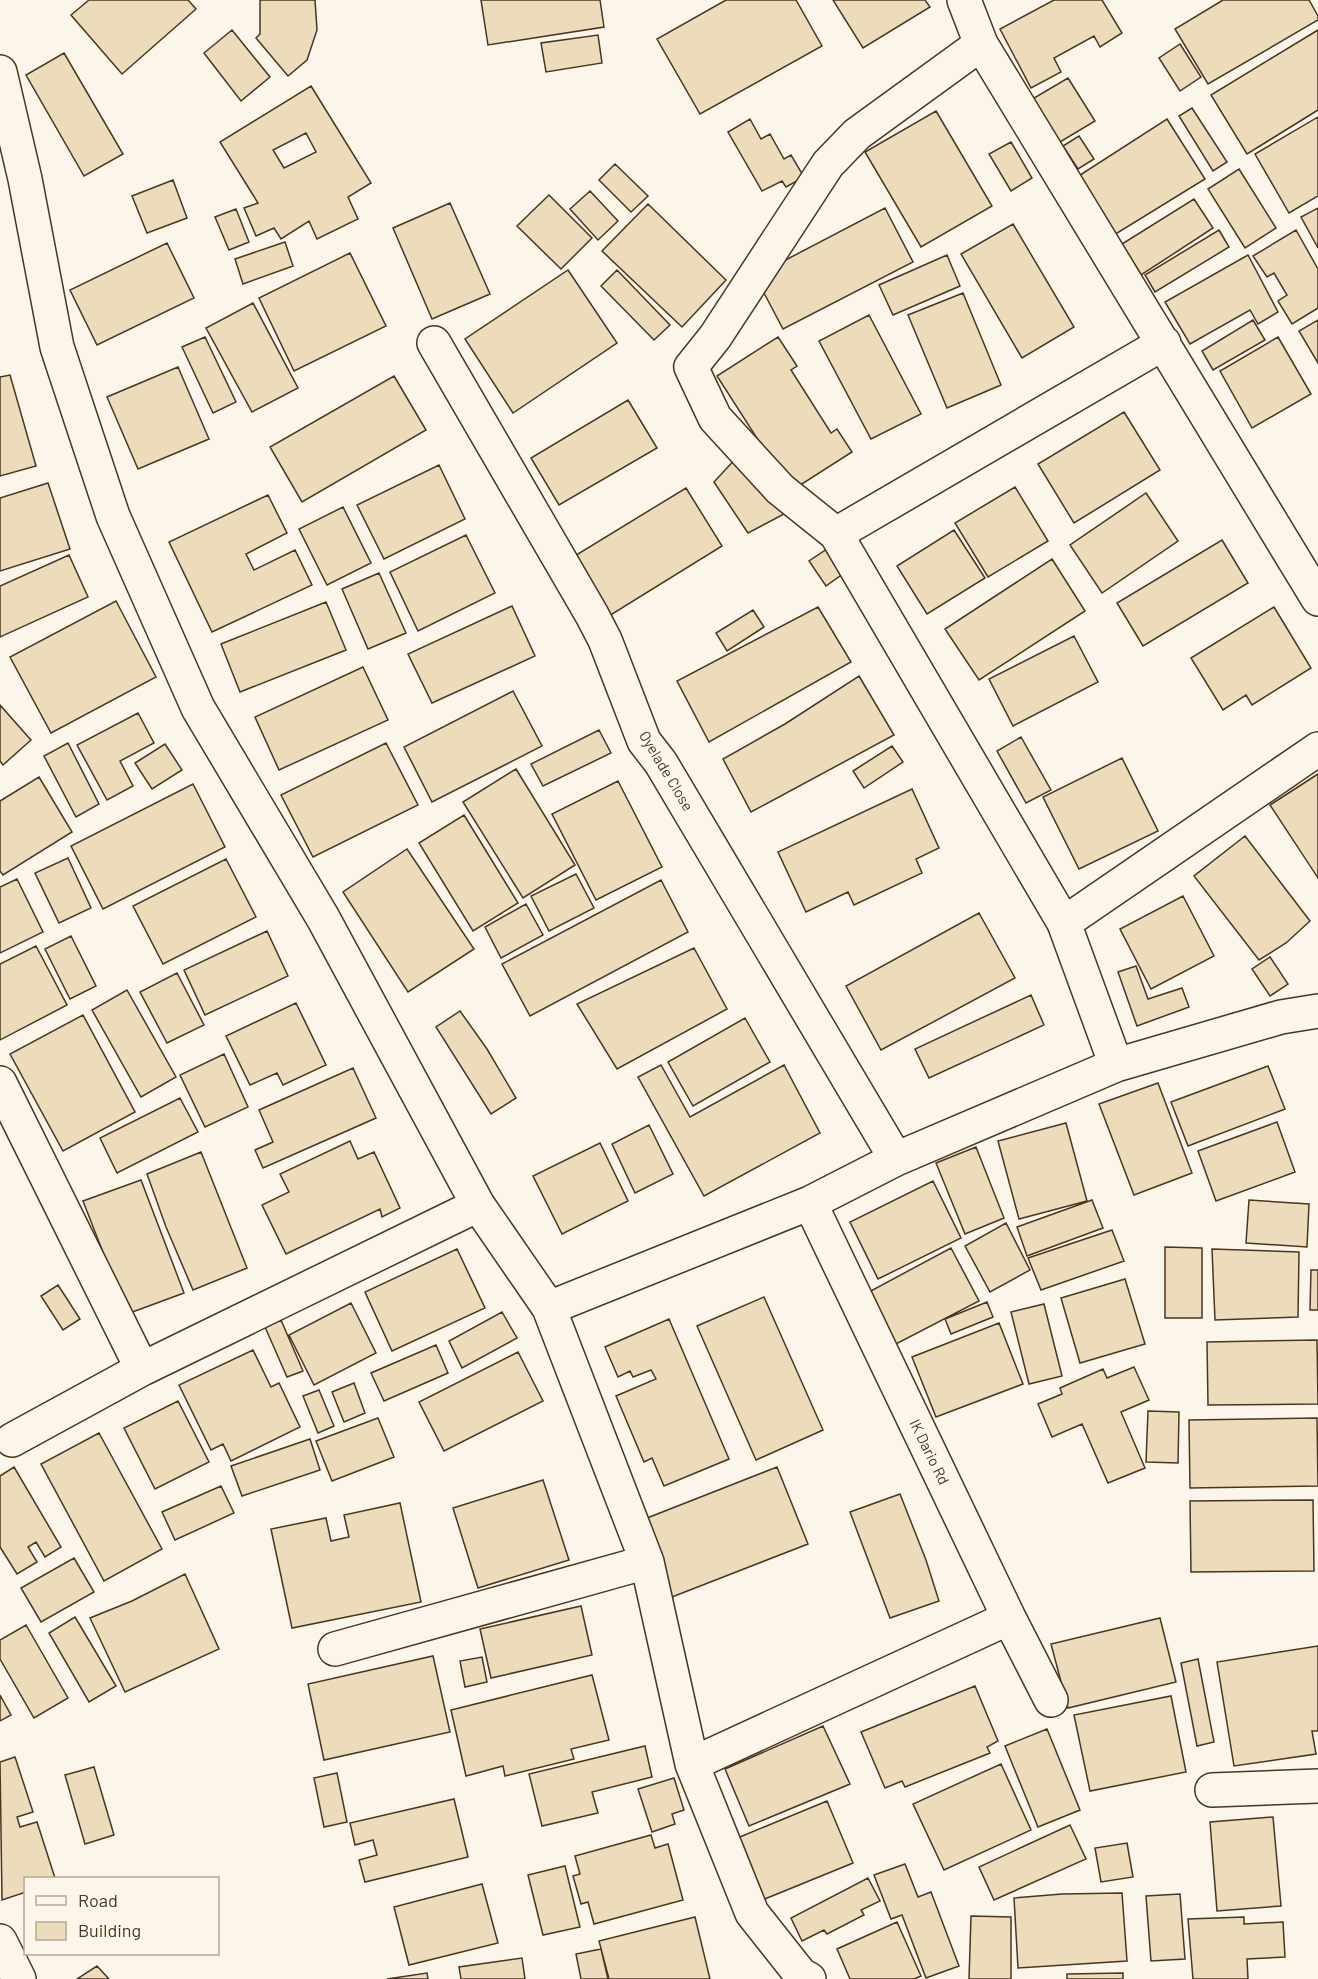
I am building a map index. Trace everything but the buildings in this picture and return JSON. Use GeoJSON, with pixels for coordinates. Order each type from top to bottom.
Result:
{"type":"FeatureCollection","features":[{"type":"Feature","properties":{"kind":"street"},"geometry":{"type":"LineString","coordinates":[[964,0],[981,44],[1318,599]]}},
{"type":"Feature","properties":{"kind":"street"},"geometry":{"type":"LineString","coordinates":[[981,44],[857,134],[828,164],[715,337],[691,368],[715,418],[780,489],[836,534],[1064,923],[1116,1065]]}},
{"type":"Feature","properties":{"kind":"street"},"geometry":{"type":"LineString","coordinates":[[0,72],[25,179],[57,347],[113,516],[198,708],[323,918],[478,1205],[549,1308],[646,1562],[692,1764],[752,1913],[801,1975],[809,1979]]}},
{"type":"Feature","properties":{"kind":"street","name":"Oyelade Close"},"geometry":{"type":"LineString","coordinates":[[434,343],[592,615],[605,640],[644,741],[662,764],[896,1160]]}},
{"type":"Feature","properties":{"kind":"street"},"geometry":{"type":"LineString","coordinates":[[836,534],[1164,343]]}},
{"type":"Feature","properties":{"kind":"street"},"geometry":{"type":"LineString","coordinates":[[1064,923],[1318,749]]}},
{"type":"Feature","properties":{"kind":"street"},"geometry":{"type":"LineString","coordinates":[[549,1308],[810,1203],[896,1160],[1116,1065],[1281,1017],[1318,1011]]}},
{"type":"Feature","properties":{"kind":"street"},"geometry":{"type":"LineString","coordinates":[[0,1083],[142,1369]]}},
{"type":"Feature","properties":{"kind":"street","name":"IK Dario Rd"},"geometry":{"type":"LineString","coordinates":[[810,1203],[1009,1618],[1051,1700]]}},
{"type":"Feature","properties":{"kind":"street"},"geometry":{"type":"LineString","coordinates":[[12,1440],[142,1369],[478,1205]]}},
{"type":"Feature","properties":{"kind":"street"},"geometry":{"type":"LineString","coordinates":[[335,1649],[646,1562]]}},
{"type":"Feature","properties":{"kind":"street"},"geometry":{"type":"LineString","coordinates":[[692,1764],[1009,1618]]}},
{"type":"Feature","properties":{"kind":"street"},"geometry":{"type":"LineString","coordinates":[[1212,1790],[1318,1786]]}},
{"type":"Feature","properties":{"kind":"street"},"geometry":{"type":"LineString","coordinates":[[0,1941],[19,1979]]}}]}
